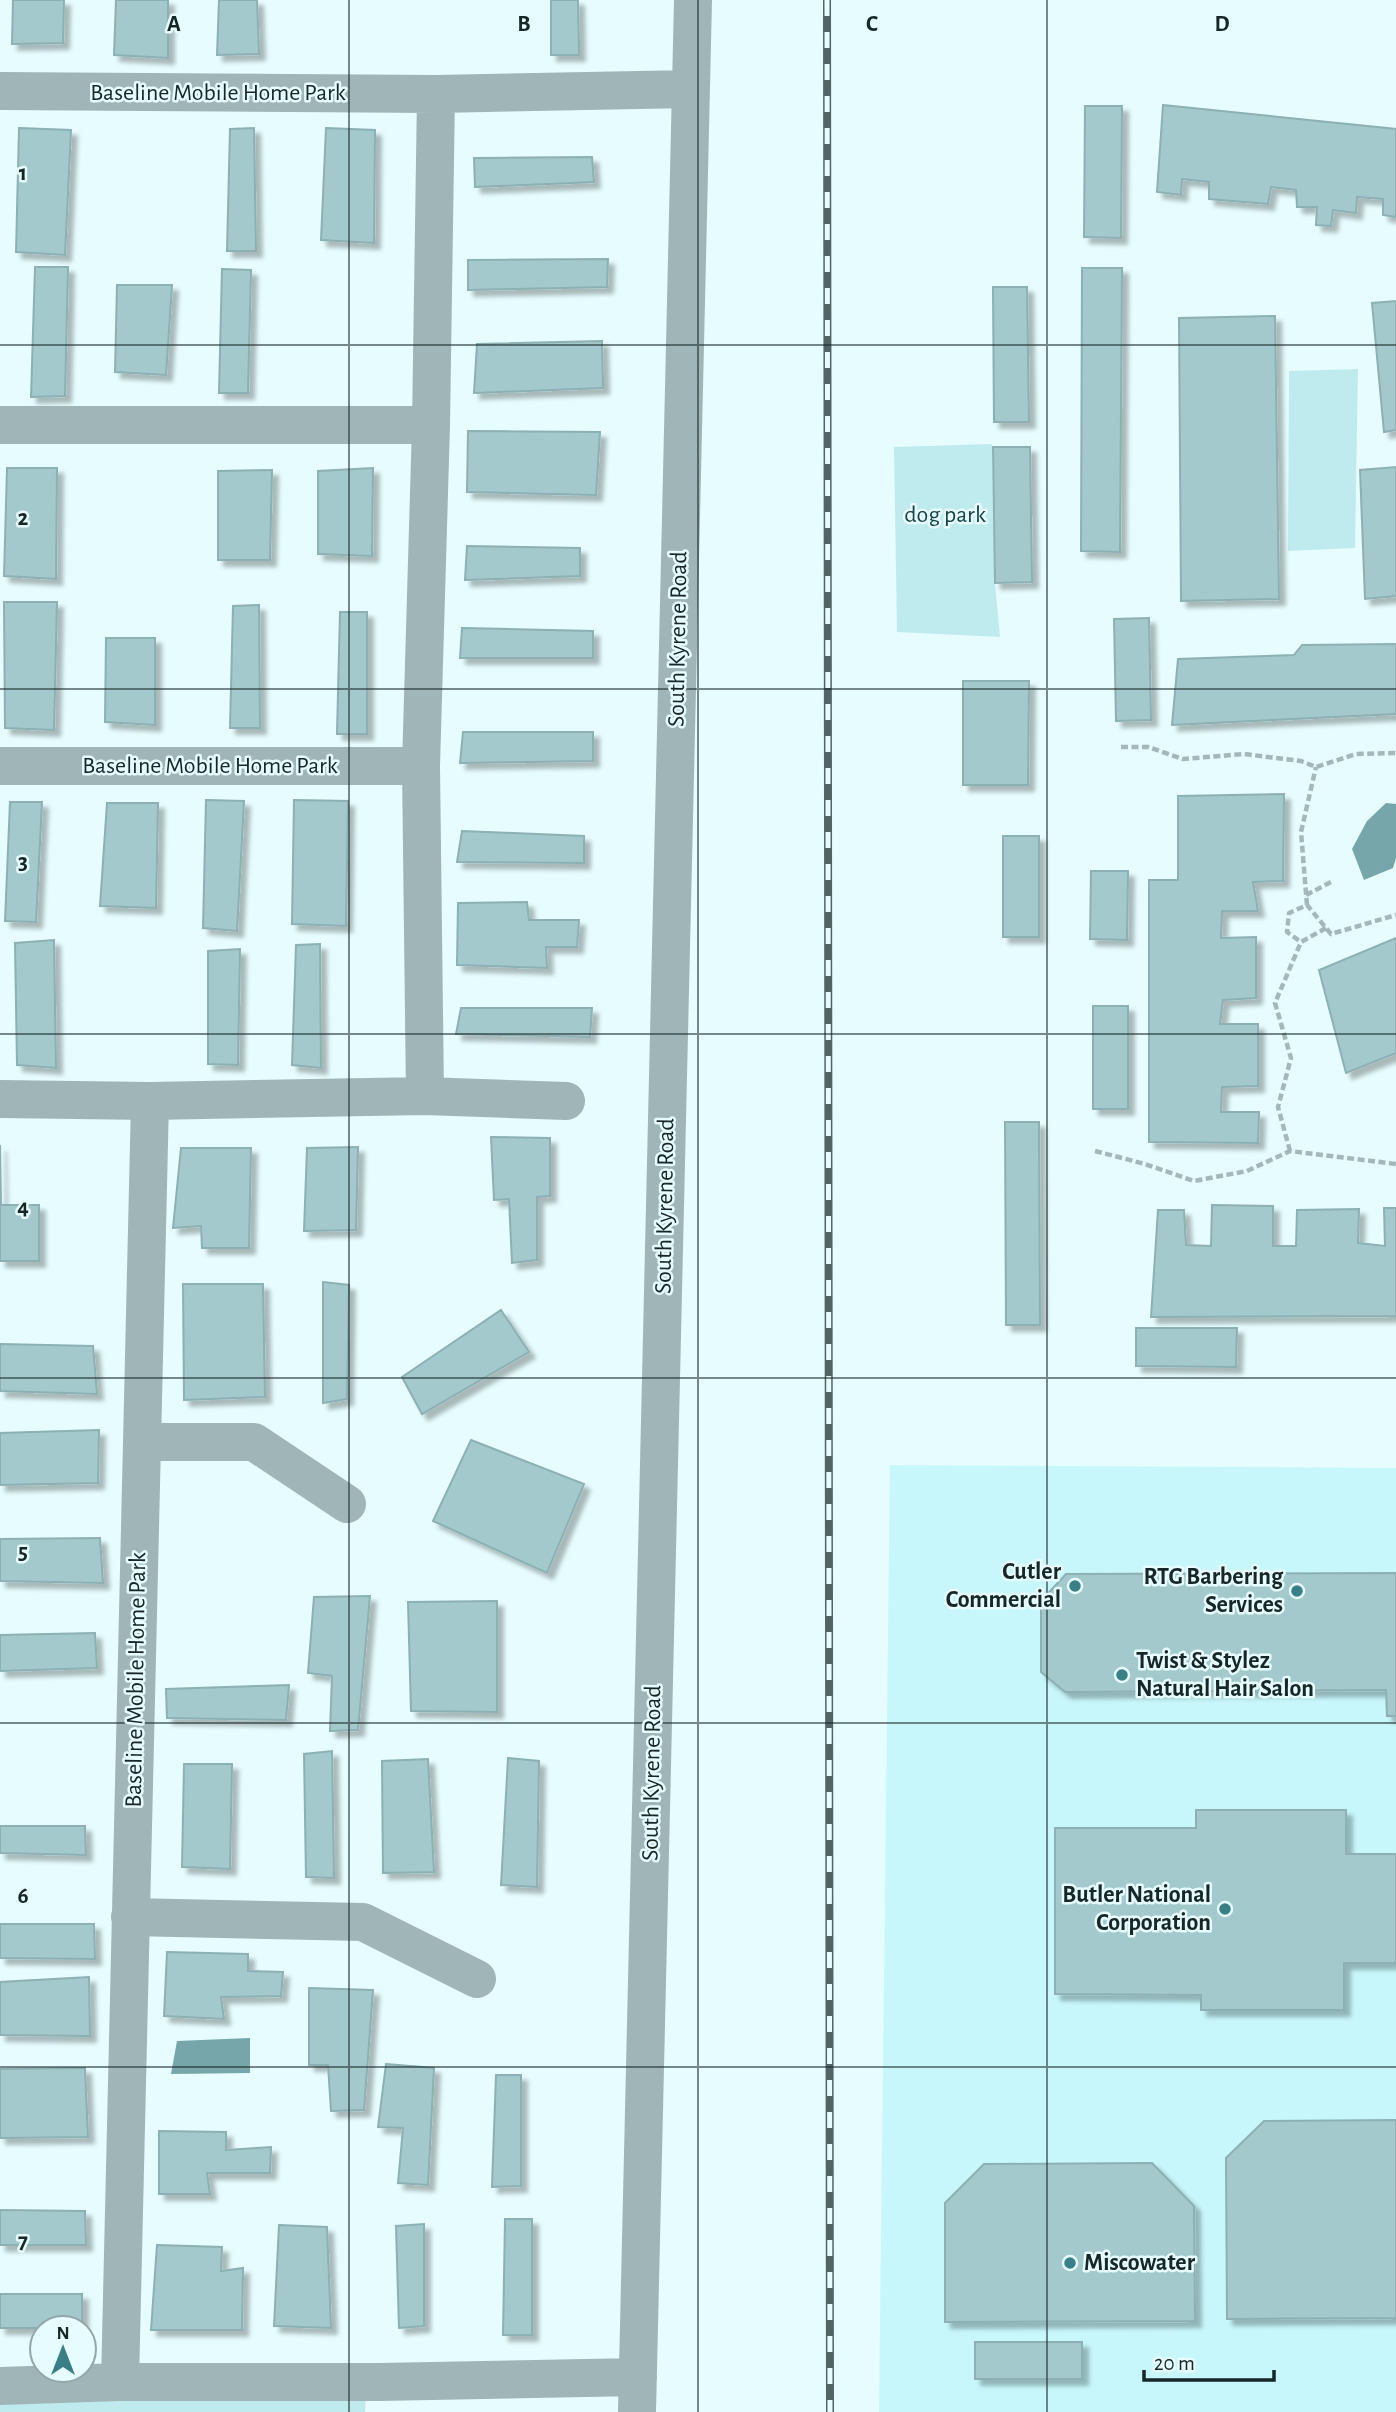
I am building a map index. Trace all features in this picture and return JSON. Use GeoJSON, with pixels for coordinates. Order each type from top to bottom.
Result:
{"type":"FeatureCollection","features":[{"type":"Feature","properties":{"kind":"street","name":"South Kyrene Road"},"geometry":{"type":"LineString","coordinates":[[638,2394],[692,0]]}},
{"type":"Feature","properties":{"kind":"street","name":"Baseline Mobile Home Park"},"geometry":{"type":"LineString","coordinates":[[0,92],[436,94],[691,89]]}},
{"type":"Feature","properties":{"kind":"street"},"geometry":{"type":"LineString","coordinates":[[425,1096],[421,766],[431,425],[436,94]]}},
{"type":"Feature","properties":{"kind":"street"},"geometry":{"type":"LineString","coordinates":[[0,425],[431,425]]}},
{"type":"Feature","properties":{"kind":"street","name":"Baseline Mobile Home Park"},"geometry":{"type":"LineString","coordinates":[[0,766],[421,766]]}},
{"type":"Feature","properties":{"kind":"street"},"geometry":{"type":"LineString","coordinates":[[0,1099],[150,1101],[425,1096],[566,1101]]}},
{"type":"Feature","properties":{"kind":"street","name":"Baseline Mobile Home Park"},"geometry":{"type":"LineString","coordinates":[[120,2382],[150,1101]]}},
{"type":"Feature","properties":{"kind":"street"},"geometry":{"type":"LineString","coordinates":[[142,1442],[254,1442],[347,1504]]}},
{"type":"Feature","properties":{"kind":"street"},"geometry":{"type":"LineString","coordinates":[[130,1917],[363,1922],[477,1979]]}},
{"type":"Feature","properties":{"kind":"street"},"geometry":{"type":"LineString","coordinates":[[0,2386],[120,2382],[379,2397],[638,2394]]}},
{"type":"Feature","properties":{"kind":"path"},"geometry":{"type":"LineString","coordinates":[[1121,747],[1148,747],[1183,759],[1244,754],[1300,761],[1316,767],[1356,754],[1396,753]]}},
{"type":"Feature","properties":{"kind":"path"},"geometry":{"type":"LineString","coordinates":[[1316,767],[1300,832],[1307,905],[1331,934],[1396,915]]}},
{"type":"Feature","properties":{"kind":"path"},"geometry":{"type":"LineString","coordinates":[[1306,895],[1333,881]]}},
{"type":"Feature","properties":{"kind":"path"},"geometry":{"type":"LineString","coordinates":[[1300,942],[1287,932],[1289,914],[1307,905]]}},
{"type":"Feature","properties":{"kind":"path"},"geometry":{"type":"LineString","coordinates":[[1290,1151],[1278,1107],[1292,1058],[1275,1003],[1300,942],[1326,928]]}},
{"type":"Feature","properties":{"kind":"path"},"geometry":{"type":"LineString","coordinates":[[1095,1151],[1194,1181],[1247,1171],[1290,1151],[1396,1164]]}},
{"type":"Feature","properties":{"kind":"shaded area"},"geometry":{"type":"Polygon","coordinates":[[[1386,803],[1396,804],[1396,858],[1393,868],[1364,880],[1352,849],[1367,821],[1386,803]]]}},
{"type":"Feature","properties":{"kind":"shaded area"},"geometry":{"type":"Polygon","coordinates":[[[890,1465],[1396,1468],[1396,2412],[879,2412],[890,1465]]]}},
{"type":"Feature","properties":{"kind":"shaded area"},"geometry":{"type":"Polygon","coordinates":[[[250,2038],[250,2073],[171,2074],[177,2041],[250,2038]]]}},
{"type":"Feature","properties":{"kind":"green space"},"geometry":{"type":"Polygon","coordinates":[[[1358,369],[1355,548],[1288,551],[1289,371],[1358,369]]]}},
{"type":"Feature","properties":{"kind":"green space","name":"dog park"},"geometry":{"type":"Polygon","coordinates":[[[992,444],[995,583],[1000,637],[897,632],[894,447],[992,444]]]}},
{"type":"Feature","properties":{"kind":"green space"},"geometry":{"type":"Polygon","coordinates":[[[366,2395],[365,2412],[0,2412],[0,2402],[366,2395]]]}},
{"type":"Feature","properties":{"kind":"building"},"geometry":{"type":"Polygon","coordinates":[[[13,0],[64,0],[63,43],[12,44],[13,0]]]}},
{"type":"Feature","properties":{"kind":"building"},"geometry":{"type":"Polygon","coordinates":[[[116,0],[168,0],[168,58],[114,55],[116,0]]]}},
{"type":"Feature","properties":{"kind":"building"},"geometry":{"type":"Polygon","coordinates":[[[219,0],[257,0],[259,54],[217,55],[219,0]]]}},
{"type":"Feature","properties":{"kind":"building"},"geometry":{"type":"Polygon","coordinates":[[[551,0],[578,0],[579,55],[551,55],[551,0]]]}},
{"type":"Feature","properties":{"kind":"building"},"geometry":{"type":"Polygon","coordinates":[[[1163,105],[1396,129],[1396,217],[1383,215],[1383,199],[1357,197],[1356,213],[1333,210],[1331,226],[1316,225],[1317,207],[1297,207],[1296,190],[1271,187],[1268,204],[1209,199],[1209,182],[1182,179],[1181,195],[1157,192],[1163,105]]]}},
{"type":"Feature","properties":{"kind":"building"},"geometry":{"type":"Polygon","coordinates":[[[1085,106],[1122,106],[1121,238],[1084,237],[1085,106]]]}},
{"type":"Feature","properties":{"kind":"building"},"geometry":{"type":"Polygon","coordinates":[[[19,128],[71,130],[65,255],[16,252],[19,128]]]}},
{"type":"Feature","properties":{"kind":"building"},"geometry":{"type":"Polygon","coordinates":[[[254,128],[256,251],[227,251],[230,129],[254,128]]]}},
{"type":"Feature","properties":{"kind":"building"},"geometry":{"type":"Polygon","coordinates":[[[326,128],[375,130],[374,243],[321,240],[326,128]]]}},
{"type":"Feature","properties":{"kind":"building"},"geometry":{"type":"Polygon","coordinates":[[[592,157],[594,182],[475,187],[474,158],[592,157]]]}},
{"type":"Feature","properties":{"kind":"building"},"geometry":{"type":"Polygon","coordinates":[[[608,259],[607,287],[468,290],[468,260],[608,259]]]}},
{"type":"Feature","properties":{"kind":"building"},"geometry":{"type":"Polygon","coordinates":[[[35,267],[68,267],[65,396],[31,397],[35,267]]]}},
{"type":"Feature","properties":{"kind":"building"},"geometry":{"type":"Polygon","coordinates":[[[1082,268],[1122,268],[1120,552],[1081,551],[1082,268]]]}},
{"type":"Feature","properties":{"kind":"building"},"geometry":{"type":"Polygon","coordinates":[[[222,269],[251,270],[248,393],[219,393],[222,269]]]}},
{"type":"Feature","properties":{"kind":"building"},"geometry":{"type":"Polygon","coordinates":[[[117,285],[172,285],[166,375],[115,372],[117,285]]]}},
{"type":"Feature","properties":{"kind":"building"},"geometry":{"type":"Polygon","coordinates":[[[993,287],[1027,287],[1029,422],[994,422],[993,287]]]}},
{"type":"Feature","properties":{"kind":"building"},"geometry":{"type":"Polygon","coordinates":[[[1396,301],[1396,430],[1384,432],[1372,303],[1396,301]]]}},
{"type":"Feature","properties":{"kind":"building"},"geometry":{"type":"Polygon","coordinates":[[[1275,316],[1279,599],[1181,601],[1179,318],[1275,316]]]}},
{"type":"Feature","properties":{"kind":"building"},"geometry":{"type":"Polygon","coordinates":[[[602,341],[603,388],[474,393],[477,344],[602,341]]]}},
{"type":"Feature","properties":{"kind":"building"},"geometry":{"type":"Polygon","coordinates":[[[468,431],[600,432],[596,495],[467,492],[468,431]]]}},
{"type":"Feature","properties":{"kind":"building"},"geometry":{"type":"Polygon","coordinates":[[[993,447],[1030,447],[1032,582],[995,583],[993,447]]]}},
{"type":"Feature","properties":{"kind":"building"},"geometry":{"type":"Polygon","coordinates":[[[1396,467],[1396,596],[1365,599],[1360,470],[1396,467]]]}},
{"type":"Feature","properties":{"kind":"building"},"geometry":{"type":"Polygon","coordinates":[[[7,468],[57,468],[56,579],[4,576],[7,468]]]}},
{"type":"Feature","properties":{"kind":"building"},"geometry":{"type":"Polygon","coordinates":[[[373,468],[372,556],[318,554],[318,471],[373,468]]]}},
{"type":"Feature","properties":{"kind":"building"},"geometry":{"type":"Polygon","coordinates":[[[272,470],[270,560],[218,560],[218,471],[272,470]]]}},
{"type":"Feature","properties":{"kind":"building"},"geometry":{"type":"Polygon","coordinates":[[[467,546],[580,548],[580,576],[465,580],[467,546]]]}},
{"type":"Feature","properties":{"kind":"building"},"geometry":{"type":"Polygon","coordinates":[[[4,602],[57,602],[54,730],[5,728],[4,602]]]}},
{"type":"Feature","properties":{"kind":"building"},"geometry":{"type":"Polygon","coordinates":[[[259,605],[260,728],[230,728],[233,606],[259,605]]]}},
{"type":"Feature","properties":{"kind":"building"},"geometry":{"type":"Polygon","coordinates":[[[340,612],[367,612],[367,734],[337,734],[340,612]]]}},
{"type":"Feature","properties":{"kind":"building"},"geometry":{"type":"Polygon","coordinates":[[[1149,618],[1151,720],[1116,721],[1114,619],[1149,618]]]}},
{"type":"Feature","properties":{"kind":"building"},"geometry":{"type":"Polygon","coordinates":[[[462,628],[593,631],[593,658],[460,658],[462,628]]]}},
{"type":"Feature","properties":{"kind":"building"},"geometry":{"type":"Polygon","coordinates":[[[106,638],[155,638],[155,725],[105,722],[106,638]]]}},
{"type":"Feature","properties":{"kind":"building"},"geometry":{"type":"Polygon","coordinates":[[[1396,644],[1396,714],[1172,725],[1178,659],[1294,655],[1302,645],[1396,644]]]}},
{"type":"Feature","properties":{"kind":"building"},"geometry":{"type":"Polygon","coordinates":[[[963,681],[1029,681],[1028,785],[963,785],[963,681]]]}},
{"type":"Feature","properties":{"kind":"building"},"geometry":{"type":"Polygon","coordinates":[[[463,732],[593,732],[593,761],[460,763],[463,732]]]}},
{"type":"Feature","properties":{"kind":"building"},"geometry":{"type":"Polygon","coordinates":[[[1284,794],[1283,881],[1253,882],[1258,911],[1222,911],[1221,938],[1256,937],[1256,998],[1223,1000],[1220,1024],[1258,1024],[1258,1086],[1222,1087],[1221,1112],[1259,1112],[1258,1143],[1149,1142],[1149,880],[1178,880],[1178,796],[1284,794]]]}},
{"type":"Feature","properties":{"kind":"building"},"geometry":{"type":"Polygon","coordinates":[[[206,800],[244,801],[237,931],[203,928],[206,800]]]}},
{"type":"Feature","properties":{"kind":"building"},"geometry":{"type":"Polygon","coordinates":[[[294,800],[348,801],[346,926],[292,924],[294,800]]]}},
{"type":"Feature","properties":{"kind":"building"},"geometry":{"type":"Polygon","coordinates":[[[10,802],[42,802],[36,922],[5,921],[10,802]]]}},
{"type":"Feature","properties":{"kind":"building"},"geometry":{"type":"Polygon","coordinates":[[[107,803],[158,803],[156,908],[100,906],[107,803]]]}},
{"type":"Feature","properties":{"kind":"building"},"geometry":{"type":"Polygon","coordinates":[[[462,831],[584,836],[584,863],[457,862],[462,831]]]}},
{"type":"Feature","properties":{"kind":"building"},"geometry":{"type":"Polygon","coordinates":[[[1003,836],[1039,836],[1039,937],[1003,937],[1003,836]]]}},
{"type":"Feature","properties":{"kind":"building"},"geometry":{"type":"Polygon","coordinates":[[[1091,871],[1128,871],[1127,940],[1090,939],[1091,871]]]}},
{"type":"Feature","properties":{"kind":"building"},"geometry":{"type":"Polygon","coordinates":[[[527,902],[529,920],[579,920],[577,947],[546,947],[547,968],[457,965],[458,903],[527,902]]]}},
{"type":"Feature","properties":{"kind":"building"},"geometry":{"type":"Polygon","coordinates":[[[1396,938],[1396,1053],[1346,1073],[1319,970],[1396,938]]]}},
{"type":"Feature","properties":{"kind":"building"},"geometry":{"type":"Polygon","coordinates":[[[54,940],[56,1068],[17,1065],[15,943],[54,940]]]}},
{"type":"Feature","properties":{"kind":"building"},"geometry":{"type":"Polygon","coordinates":[[[320,944],[321,1068],[292,1065],[296,945],[320,944]]]}},
{"type":"Feature","properties":{"kind":"building"},"geometry":{"type":"Polygon","coordinates":[[[240,949],[238,1065],[208,1064],[208,951],[240,949]]]}},
{"type":"Feature","properties":{"kind":"building"},"geometry":{"type":"Polygon","coordinates":[[[1093,1006],[1128,1006],[1128,1109],[1093,1109],[1093,1006]]]}},
{"type":"Feature","properties":{"kind":"building"},"geometry":{"type":"Polygon","coordinates":[[[461,1008],[592,1008],[590,1037],[456,1034],[461,1008]]]}},
{"type":"Feature","properties":{"kind":"building"},"geometry":{"type":"Polygon","coordinates":[[[1005,1122],[1039,1122],[1040,1325],[1006,1325],[1005,1122]]]}},
{"type":"Feature","properties":{"kind":"building"},"geometry":{"type":"Polygon","coordinates":[[[491,1137],[550,1138],[550,1196],[537,1197],[537,1260],[512,1263],[509,1199],[494,1200],[491,1137]]]}},
{"type":"Feature","properties":{"kind":"building"},"geometry":{"type":"Polygon","coordinates":[[[0,1145],[1,1205],[39,1205],[39,1261],[0,1261],[0,1145]]]}},
{"type":"Feature","properties":{"kind":"building"},"geometry":{"type":"Polygon","coordinates":[[[358,1147],[356,1230],[304,1231],[307,1148],[358,1147]]]}},
{"type":"Feature","properties":{"kind":"building"},"geometry":{"type":"Polygon","coordinates":[[[181,1148],[251,1148],[249,1248],[202,1248],[201,1226],[173,1228],[181,1148]]]}},
{"type":"Feature","properties":{"kind":"building"},"geometry":{"type":"Polygon","coordinates":[[[1212,1205],[1273,1206],[1273,1246],[1296,1246],[1297,1210],[1359,1209],[1358,1243],[1385,1246],[1384,1208],[1396,1208],[1396,1316],[1151,1317],[1158,1210],[1184,1210],[1186,1245],[1211,1246],[1212,1205]]]}},
{"type":"Feature","properties":{"kind":"building"},"geometry":{"type":"Polygon","coordinates":[[[323,1282],[349,1285],[347,1399],[323,1403],[323,1282]]]}},
{"type":"Feature","properties":{"kind":"building"},"geometry":{"type":"Polygon","coordinates":[[[183,1284],[263,1284],[265,1397],[184,1400],[183,1284]]]}},
{"type":"Feature","properties":{"kind":"building"},"geometry":{"type":"Polygon","coordinates":[[[501,1310],[529,1352],[422,1414],[402,1377],[501,1310]]]}},
{"type":"Feature","properties":{"kind":"building"},"geometry":{"type":"Polygon","coordinates":[[[1136,1328],[1237,1328],[1236,1367],[1136,1366],[1136,1328]]]}},
{"type":"Feature","properties":{"kind":"building"},"geometry":{"type":"Polygon","coordinates":[[[0,1344],[93,1346],[97,1394],[0,1391],[0,1344]]]}},
{"type":"Feature","properties":{"kind":"building"},"geometry":{"type":"Polygon","coordinates":[[[99,1430],[98,1483],[0,1485],[0,1433],[99,1430]]]}},
{"type":"Feature","properties":{"kind":"building"},"geometry":{"type":"Polygon","coordinates":[[[471,1440],[584,1484],[547,1573],[433,1521],[471,1440]]]}},
{"type":"Feature","properties":{"kind":"building"},"geometry":{"type":"Polygon","coordinates":[[[100,1538],[103,1583],[0,1581],[0,1539],[100,1538]]]}},
{"type":"Feature","properties":{"kind":"building"},"geometry":{"type":"Polygon","coordinates":[[[1396,1573],[1396,1716],[1387,1716],[1386,1690],[1065,1692],[1041,1672],[1041,1601],[1066,1574],[1396,1573]]]}},
{"type":"Feature","properties":{"kind":"building"},"geometry":{"type":"Polygon","coordinates":[[[370,1596],[358,1730],[330,1731],[332,1676],[308,1673],[314,1597],[370,1596]]]}},
{"type":"Feature","properties":{"kind":"building"},"geometry":{"type":"Polygon","coordinates":[[[497,1601],[497,1712],[411,1711],[408,1602],[497,1601]]]}},
{"type":"Feature","properties":{"kind":"building"},"geometry":{"type":"Polygon","coordinates":[[[95,1633],[97,1668],[0,1671],[0,1635],[95,1633]]]}},
{"type":"Feature","properties":{"kind":"building"},"geometry":{"type":"Polygon","coordinates":[[[289,1685],[286,1720],[167,1718],[166,1689],[289,1685]]]}},
{"type":"Feature","properties":{"kind":"building"},"geometry":{"type":"Polygon","coordinates":[[[332,1751],[334,1878],[306,1877],[304,1754],[332,1751]]]}},
{"type":"Feature","properties":{"kind":"building"},"geometry":{"type":"Polygon","coordinates":[[[508,1758],[539,1761],[537,1887],[501,1885],[508,1758]]]}},
{"type":"Feature","properties":{"kind":"building"},"geometry":{"type":"Polygon","coordinates":[[[428,1759],[434,1872],[383,1873],[382,1761],[428,1759]]]}},
{"type":"Feature","properties":{"kind":"building"},"geometry":{"type":"Polygon","coordinates":[[[184,1764],[232,1764],[230,1869],[182,1867],[184,1764]]]}},
{"type":"Feature","properties":{"kind":"building","name":"Butler National Corporation"},"geometry":{"type":"Polygon","coordinates":[[[1196,1810],[1346,1810],[1346,1854],[1396,1854],[1396,1963],[1344,1963],[1344,2010],[1201,2010],[1201,1995],[1055,1994],[1055,1828],[1196,1828],[1196,1810]]]}},
{"type":"Feature","properties":{"kind":"building"},"geometry":{"type":"Polygon","coordinates":[[[0,1826],[85,1826],[86,1855],[0,1853],[0,1826]]]}},
{"type":"Feature","properties":{"kind":"building"},"geometry":{"type":"Polygon","coordinates":[[[0,1924],[94,1924],[95,1959],[0,1958],[0,1924]]]}},
{"type":"Feature","properties":{"kind":"building"},"geometry":{"type":"Polygon","coordinates":[[[167,1952],[248,1954],[248,1971],[283,1972],[281,1996],[221,1997],[224,2019],[164,2016],[167,1952]]]}},
{"type":"Feature","properties":{"kind":"building"},"geometry":{"type":"Polygon","coordinates":[[[89,1977],[90,2036],[0,2035],[0,1982],[89,1977]]]}},
{"type":"Feature","properties":{"kind":"building"},"geometry":{"type":"Polygon","coordinates":[[[309,1988],[373,1990],[364,2110],[331,2111],[328,2065],[309,2065],[309,1988]]]}},
{"type":"Feature","properties":{"kind":"building"},"geometry":{"type":"Polygon","coordinates":[[[386,2064],[434,2068],[428,2185],[398,2183],[403,2128],[378,2127],[386,2064]]]}},
{"type":"Feature","properties":{"kind":"building"},"geometry":{"type":"Polygon","coordinates":[[[85,2068],[88,2137],[0,2138],[0,2069],[85,2068]]]}},
{"type":"Feature","properties":{"kind":"building"},"geometry":{"type":"Polygon","coordinates":[[[496,2075],[521,2075],[521,2186],[492,2187],[496,2075]]]}},
{"type":"Feature","properties":{"kind":"building"},"geometry":{"type":"Polygon","coordinates":[[[1396,2120],[1396,2318],[1227,2319],[1226,2158],[1264,2121],[1396,2120]]]}},
{"type":"Feature","properties":{"kind":"building"},"geometry":{"type":"Polygon","coordinates":[[[159,2131],[226,2132],[226,2150],[271,2147],[270,2173],[207,2173],[210,2194],[159,2194],[159,2131]]]}},
{"type":"Feature","properties":{"kind":"building","name":"Miscowater"},"geometry":{"type":"Polygon","coordinates":[[[1152,2163],[1194,2206],[1195,2321],[945,2322],[945,2203],[984,2164],[1152,2163]]]}},
{"type":"Feature","properties":{"kind":"building"},"geometry":{"type":"Polygon","coordinates":[[[0,2210],[85,2211],[86,2245],[0,2245],[0,2210]]]}},
{"type":"Feature","properties":{"kind":"building"},"geometry":{"type":"Polygon","coordinates":[[[505,2219],[532,2219],[532,2335],[503,2335],[505,2219]]]}},
{"type":"Feature","properties":{"kind":"building"},"geometry":{"type":"Polygon","coordinates":[[[424,2224],[424,2326],[399,2328],[396,2226],[424,2224]]]}},
{"type":"Feature","properties":{"kind":"building"},"geometry":{"type":"Polygon","coordinates":[[[279,2225],[327,2227],[331,2328],[274,2326],[279,2225]]]}},
{"type":"Feature","properties":{"kind":"building"},"geometry":{"type":"Polygon","coordinates":[[[157,2245],[222,2247],[221,2271],[243,2268],[242,2330],[151,2330],[157,2245]]]}},
{"type":"Feature","properties":{"kind":"building"},"geometry":{"type":"Polygon","coordinates":[[[0,2294],[82,2294],[82,2314],[28,2314],[28,2328],[0,2328],[0,2294]]]}},
{"type":"Feature","properties":{"kind":"building"},"geometry":{"type":"Polygon","coordinates":[[[975,2342],[1082,2342],[1082,2379],[975,2379],[975,2342]]]}},
{"type":"Feature","properties":{"kind":"railway"},"geometry":{"type":"LineString","coordinates":[[827,0],[830,2412]]}},
{"type":"Feature","properties":{"kind":"place","name":"Cutler Commercial"},"geometry":{"type":"Point","coordinates":[1075,1586]}},
{"type":"Feature","properties":{"kind":"place","name":"RTG Barbering Services"},"geometry":{"type":"Point","coordinates":[1297,1591]}},
{"type":"Feature","properties":{"kind":"place","name":"Twist & Stylez Natural Hair Salon"},"geometry":{"type":"Point","coordinates":[1122,1675]}},
{"type":"Feature","properties":{"kind":"place","name":"Butler National Corporation"},"geometry":{"type":"Point","coordinates":[1225,1909]}},
{"type":"Feature","properties":{"kind":"place","name":"Miscowater"},"geometry":{"type":"Point","coordinates":[1070,2263]}}]}
